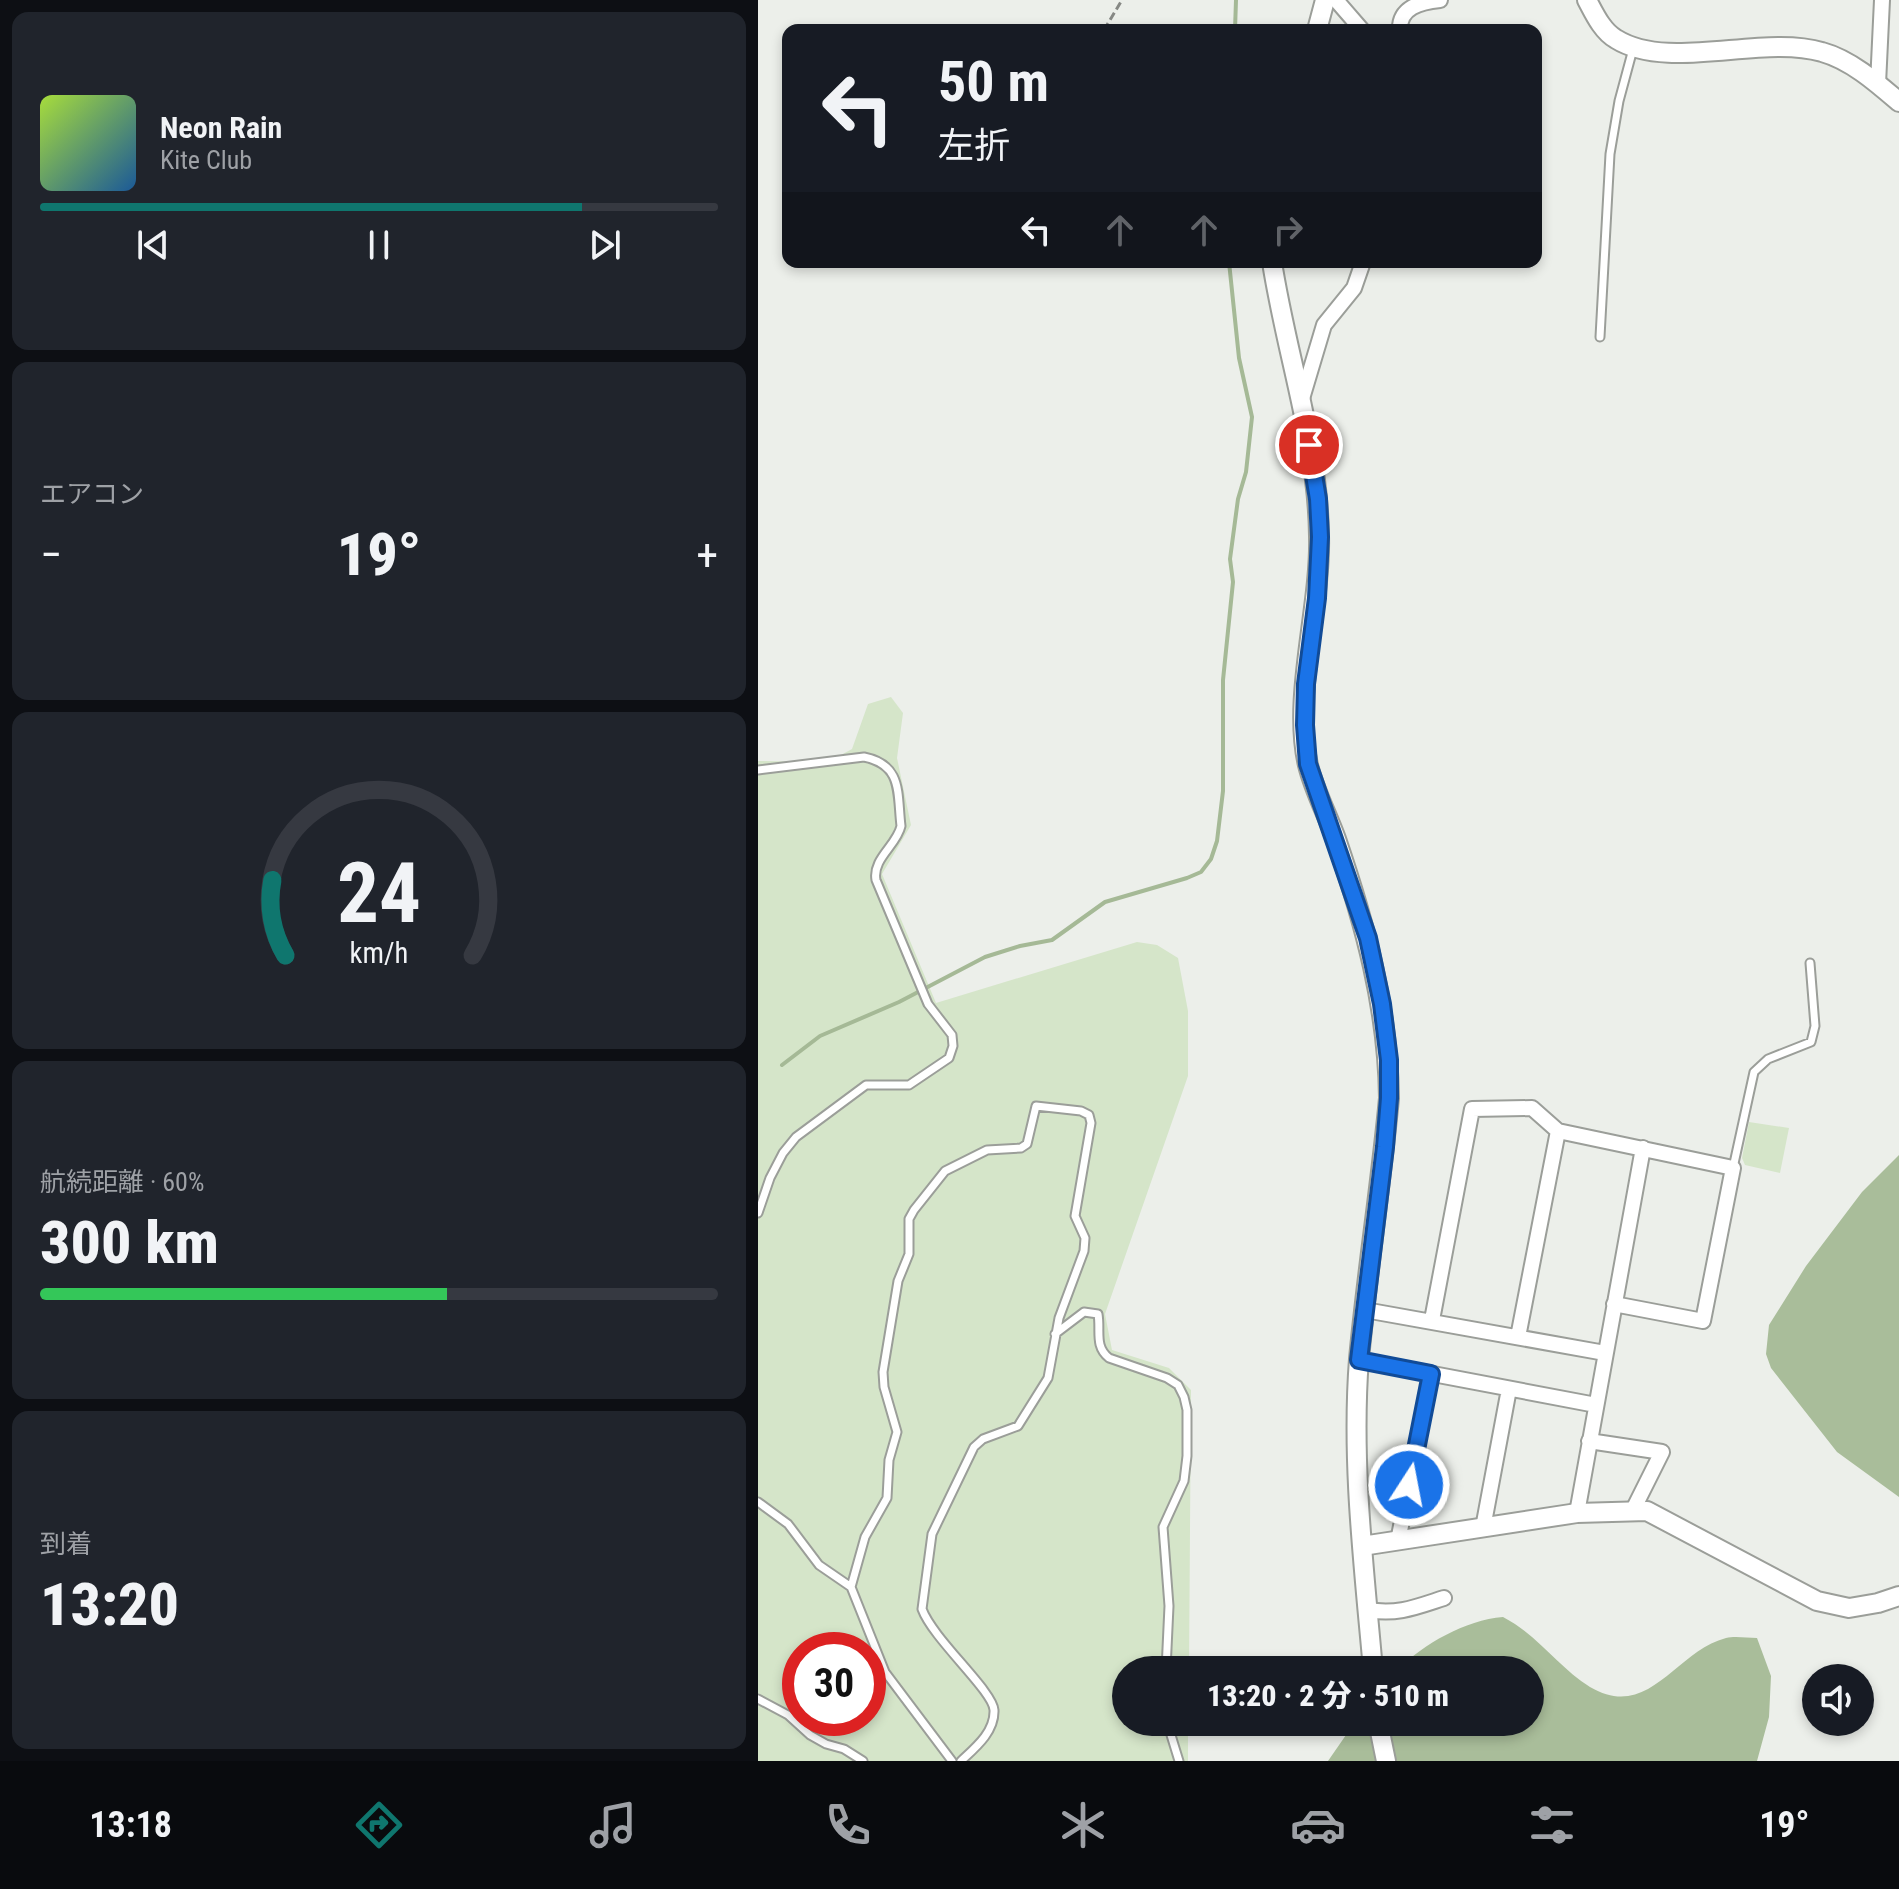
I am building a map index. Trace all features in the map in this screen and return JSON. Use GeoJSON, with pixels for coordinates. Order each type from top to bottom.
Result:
{"type":"FeatureCollection","features":[{"type":"Feature","properties":{"kind":"street"},"geometry":{"type":"LineString","coordinates":[[1319,24],[1325,0]]}},
{"type":"Feature","properties":{"kind":"street"},"geometry":{"type":"LineString","coordinates":[[1336,0],[1357,24]]}},
{"type":"Feature","properties":{"kind":"street"},"geometry":{"type":"LineString","coordinates":[[1400,24],[1401,16],[1409,9],[1424,2],[1440,0]]}},
{"type":"Feature","properties":{"kind":"street"},"geometry":{"type":"LineString","coordinates":[[1587,0],[1604,29],[1614,39],[1634,47],[1677,52],[1792,47],[1823,52],[1845,62],[1899,102]]}},
{"type":"Feature","properties":{"kind":"street"},"geometry":{"type":"LineString","coordinates":[[1878,84],[1882,0]]}},
{"type":"Feature","properties":{"kind":"street"},"geometry":{"type":"LineString","coordinates":[[1273,268],[1318,499],[1317,598],[1306,684],[1308,764],[1368,938],[1382,1004],[1389,1060],[1388,1110],[1359,1360],[1357,1430],[1362,1546],[1372,1656]]}},
{"type":"Feature","properties":{"kind":"street"},"geometry":{"type":"LineString","coordinates":[[1300,403],[1324,325],[1354,288],[1361,268]]}},
{"type":"Feature","properties":{"kind":"street"},"geometry":{"type":"LineString","coordinates":[[1432,1320],[1472,1109],[1532,1108],[1558,1131],[1733,1168],[1703,1321],[1614,1304]]}},
{"type":"Feature","properties":{"kind":"street"},"geometry":{"type":"LineString","coordinates":[[1518,1337],[1558,1131]]}},
{"type":"Feature","properties":{"kind":"street"},"geometry":{"type":"LineString","coordinates":[[1577,1513],[1643,1148]]}},
{"type":"Feature","properties":{"kind":"street"},"geometry":{"type":"LineString","coordinates":[[1365,1310],[1605,1353]]}},
{"type":"Feature","properties":{"kind":"street"},"geometry":{"type":"LineString","coordinates":[[1359,1360],[1596,1405]]}},
{"type":"Feature","properties":{"kind":"street"},"geometry":{"type":"LineString","coordinates":[[1398,1541],[1431,1374]]}},
{"type":"Feature","properties":{"kind":"street"},"geometry":{"type":"LineString","coordinates":[[1483,1528],[1509,1389]]}},
{"type":"Feature","properties":{"kind":"street"},"geometry":{"type":"LineString","coordinates":[[1589,1441],[1662,1452],[1633,1510]]}},
{"type":"Feature","properties":{"kind":"street"},"geometry":{"type":"LineString","coordinates":[[1362,1546],[1577,1513],[1647,1511],[1817,1601],[1849,1608],[1899,1596]]}},
{"type":"Feature","properties":{"kind":"street"},"geometry":{"type":"LineString","coordinates":[[1368,1610],[1402,1612],[1444,1598]]}},
{"type":"Feature","properties":{"kind":"street"},"geometry":{"type":"LineString","coordinates":[[1381,1736],[1386,1761]]}},
{"type":"Feature","properties":{"kind":"lane"},"geometry":{"type":"LineString","coordinates":[[1600,337],[1610,154],[1619,101],[1634,47]]}},
{"type":"Feature","properties":{"kind":"lane"},"geometry":{"type":"LineString","coordinates":[[758,770],[864,757],[878,760],[896,777],[901,826],[877,867],[876,880],[928,1004],[952,1035],[953,1046],[949,1058],[942,1065],[909,1085],[866,1085],[796,1137],[783,1153],[770,1178],[758,1213]]}},
{"type":"Feature","properties":{"kind":"lane"},"geometry":{"type":"LineString","coordinates":[[1733,1168],[1754,1072],[1768,1059],[1811,1042],[1815,1026],[1810,963]]}},
{"type":"Feature","properties":{"kind":"lane"},"geometry":{"type":"LineString","coordinates":[[851,1587],[865,1537],[889,1492],[889,1460],[897,1432],[884,1387],[883,1372],[898,1281],[909,1254],[909,1219],[945,1171],[987,1150],[1021,1148],[1027,1144],[1036,1106],[1081,1111],[1089,1115],[1091,1123],[1075,1216],[1085,1238],[1084,1251],[1055,1334],[1048,1378],[1018,1426],[983,1439],[974,1447],[929,1545],[922,1609],[925,1617],[949,1652],[991,1698],[994,1710],[986,1736],[961,1761]]}},
{"type":"Feature","properties":{"kind":"lane"},"geometry":{"type":"LineString","coordinates":[[1055,1334],[1084,1312],[1098,1314],[1098,1337],[1102,1352],[1109,1358],[1167,1378],[1178,1385],[1184,1397],[1187,1456],[1184,1481],[1163,1527],[1169,1606],[1167,1656]]}},
{"type":"Feature","properties":{"kind":"lane"},"geometry":{"type":"LineString","coordinates":[[758,1502],[788,1524],[819,1565],[851,1587],[885,1672],[952,1761]]}},
{"type":"Feature","properties":{"kind":"lane"},"geometry":{"type":"LineString","coordinates":[[758,1699],[788,1715],[810,1735],[844,1749],[863,1761]]}},
{"type":"Feature","properties":{"kind":"lane"},"geometry":{"type":"LineString","coordinates":[[1171,1736],[1179,1761]]}},
{"type":"Feature","properties":{"kind":"path"},"geometry":{"type":"LineString","coordinates":[[1108,24],[1122,0]]}},
{"type":"Feature","properties":{"kind":"green space"},"geometry":{"type":"Polygon","coordinates":[[[891,697],[903,713],[897,758],[911,825],[882,874],[936,1003],[1137,942],[1157,945],[1178,958],[1188,1011],[1188,1076],[1105,1314],[1112,1350],[1169,1368],[1191,1390],[1189,1656],[1112,1656],[1112,1736],[1188,1736],[1188,1761],[758,1761],[758,761],[828,762],[852,749],[868,704],[891,697]]]}},
{"type":"Feature","properties":{"kind":"green space"},"geometry":{"type":"Polygon","coordinates":[[[1749,1122],[1789,1128],[1780,1173],[1745,1165],[1742,1158],[1749,1122]]]}},
{"type":"Feature","properties":{"kind":"green space"},"geometry":{"type":"Polygon","coordinates":[[[1899,1155],[1899,1497],[1837,1452],[1771,1368],[1766,1354],[1769,1325],[1806,1266],[1862,1192],[1899,1155]]]}},
{"type":"Feature","properties":{"kind":"green space"},"geometry":{"type":"Polygon","coordinates":[[[1503,1617],[1516,1624],[1579,1679],[1611,1695],[1629,1696],[1646,1690],[1708,1645],[1726,1638],[1757,1638],[1771,1676],[1769,1717],[1757,1761],[1328,1761],[1345,1736],[1544,1736],[1544,1656],[1414,1656],[1460,1628],[1503,1617]]]}},
{"type":"Feature","properties":{"kind":"waterway"},"geometry":{"type":"LineString","coordinates":[[1235,24],[1236,0]]}},
{"type":"Feature","properties":{"kind":"waterway"},"geometry":{"type":"LineString","coordinates":[[782,1065],[820,1036],[899,1002],[985,957],[1052,940],[1105,902],[1187,878],[1201,872],[1211,859],[1217,841],[1223,791],[1223,680],[1233,582],[1230,559],[1238,499],[1246,472],[1252,417],[1239,358],[1230,268]]}},
{"type":"Feature","properties":{"kind":"route"},"geometry":{"type":"LineString","coordinates":[[1309,445],[1318,499],[1320,537],[1317,598],[1306,684],[1308,764],[1368,938],[1382,1004],[1389,1060],[1385,1147],[1359,1360],[1431,1374],[1409,1485]]}}]}
